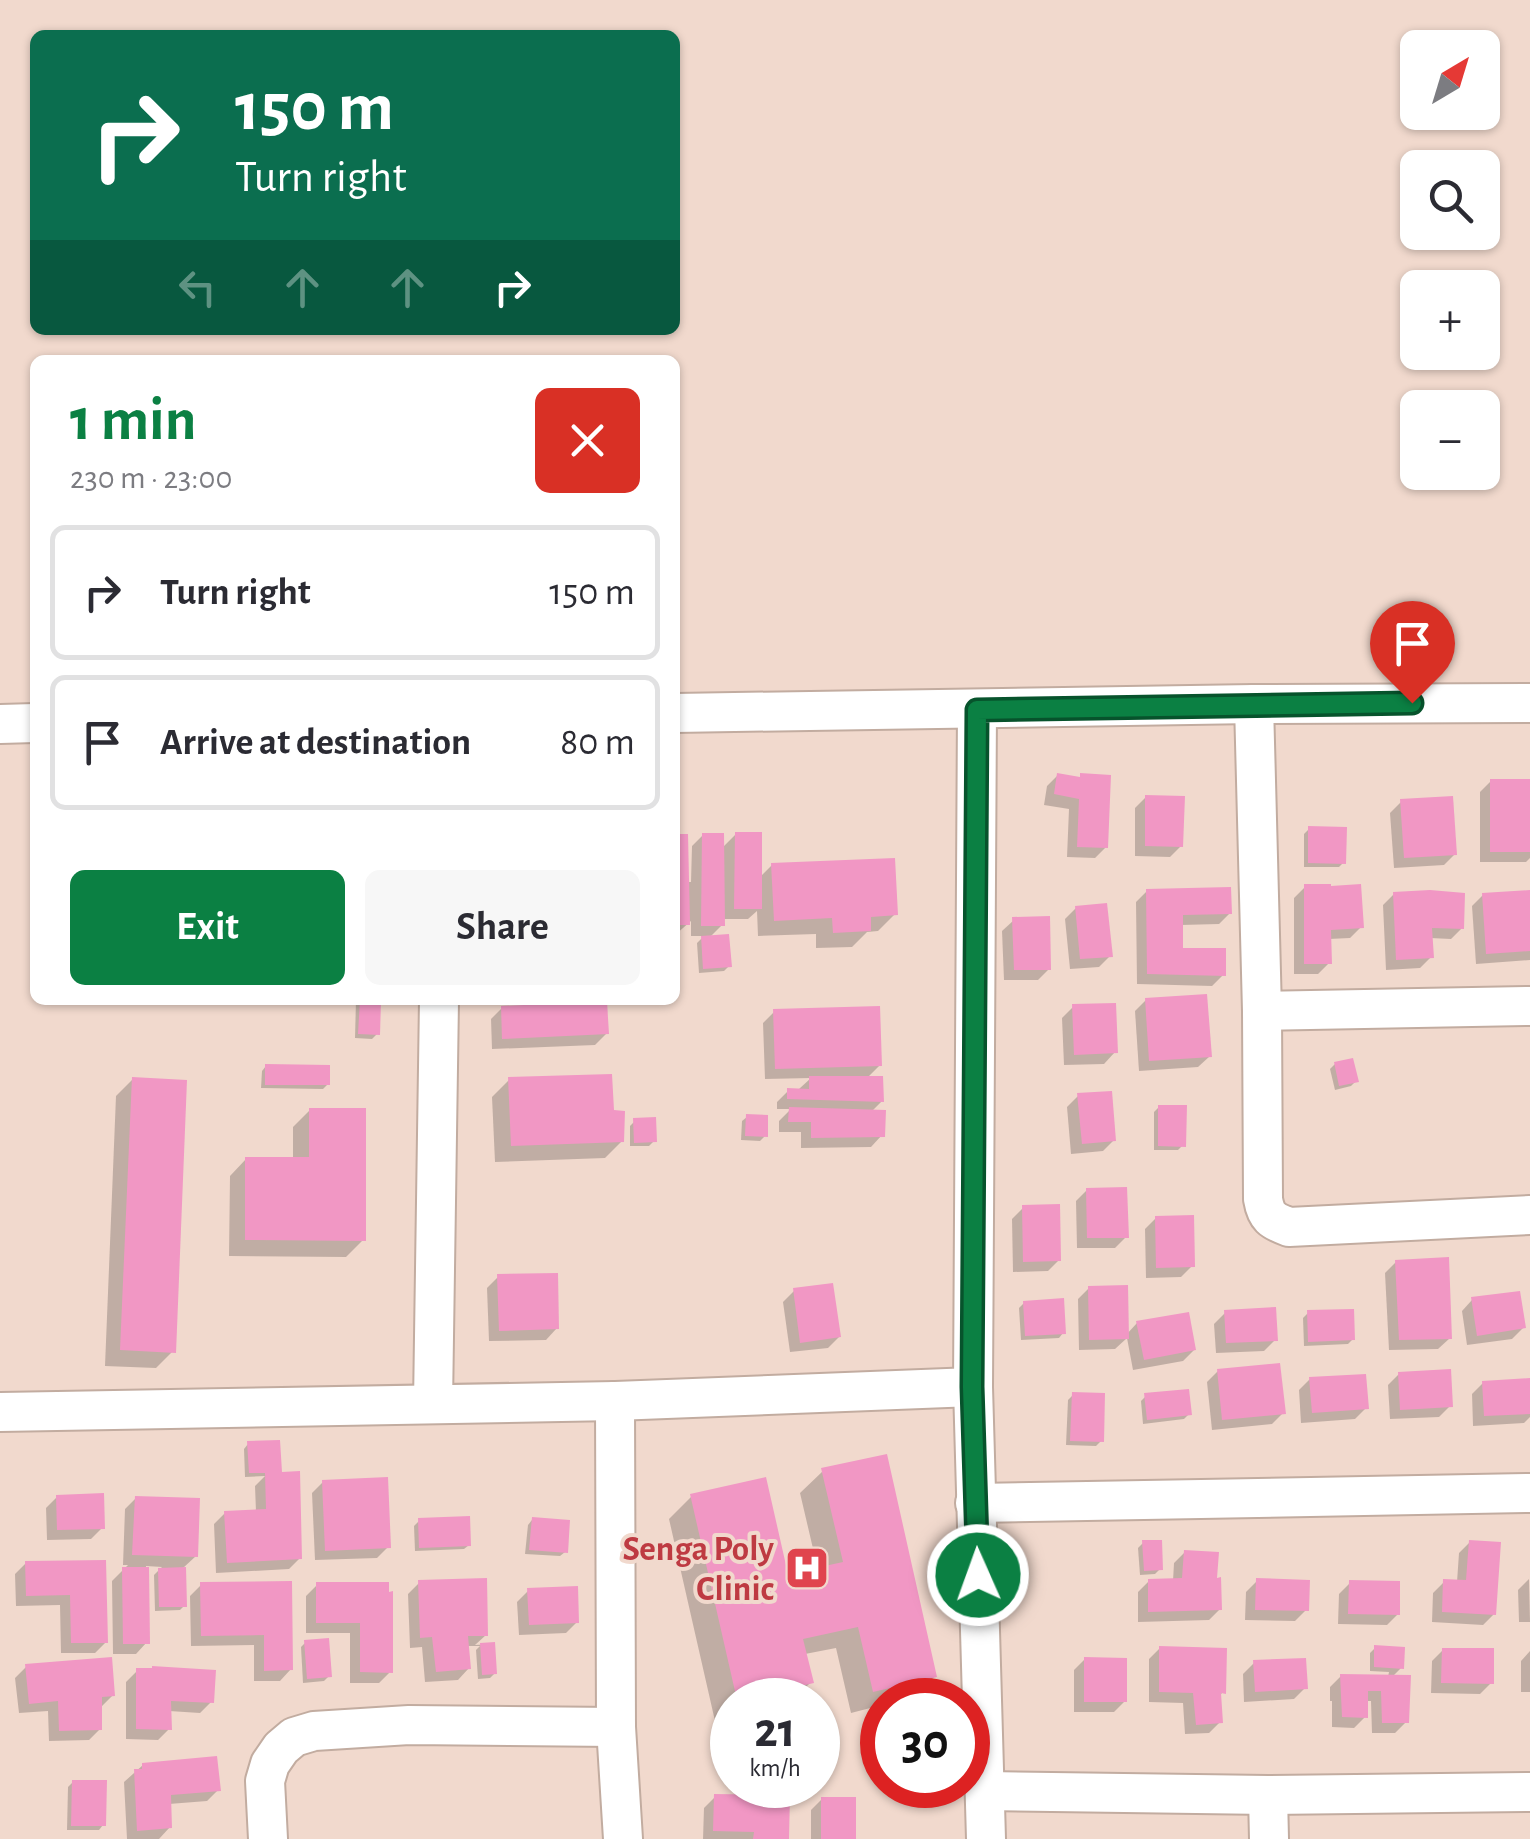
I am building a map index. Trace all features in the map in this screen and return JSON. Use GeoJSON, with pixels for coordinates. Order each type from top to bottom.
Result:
{"type":"FeatureCollection","features":[{"type":"Feature","properties":{"kind":"street"},"geometry":{"type":"LineString","coordinates":[[680,714],[1530,703]]}},
{"type":"Feature","properties":{"kind":"street"},"geometry":{"type":"LineString","coordinates":[[1254,704],[1265,1213],[1274,1222],[1289,1227],[1530,1215]]}},
{"type":"Feature","properties":{"kind":"street"},"geometry":{"type":"LineString","coordinates":[[977,710],[972,1387],[982,1678]]}},
{"type":"Feature","properties":{"kind":"street"},"geometry":{"type":"LineString","coordinates":[[0,724],[30,723]]}},
{"type":"Feature","properties":{"kind":"street"},"geometry":{"type":"LineString","coordinates":[[433,1404],[439,1005]]}},
{"type":"Feature","properties":{"kind":"street"},"geometry":{"type":"LineString","coordinates":[[1262,1011],[1530,1006]]}},
{"type":"Feature","properties":{"kind":"street"},"geometry":{"type":"LineString","coordinates":[[0,1412],[616,1401],[972,1387]]}},
{"type":"Feature","properties":{"kind":"street"},"geometry":{"type":"LineString","coordinates":[[616,1401],[616,1727],[623,1839]]}},
{"type":"Feature","properties":{"kind":"street"},"geometry":{"type":"LineString","coordinates":[[975,1503],[1530,1492]]}},
{"type":"Feature","properties":{"kind":"street"},"geometry":{"type":"LineString","coordinates":[[268,1839],[264,1781],[270,1764],[294,1738],[314,1731],[409,1726],[616,1727]]}},
{"type":"Feature","properties":{"kind":"street"},"geometry":{"type":"LineString","coordinates":[[990,1791],[1268,1795],[1530,1792]]}},
{"type":"Feature","properties":{"kind":"street"},"geometry":{"type":"LineString","coordinates":[[1268,1795],[1270,1839]]}},
{"type":"Feature","properties":{"kind":"street"},"geometry":{"type":"LineString","coordinates":[[986,1808],[986,1839]]}},
{"type":"Feature","properties":{"kind":"building"},"geometry":{"type":"Polygon","coordinates":[[[1057,773],[1080,777],[1080,773],[1111,775],[1108,848],[1077,847],[1079,799],[1054,794],[1057,773]]]}},
{"type":"Feature","properties":{"kind":"building"},"geometry":{"type":"Polygon","coordinates":[[[1490,779],[1530,779],[1530,852],[1490,852],[1490,779]]]}},
{"type":"Feature","properties":{"kind":"building"},"geometry":{"type":"Polygon","coordinates":[[[1145,795],[1185,796],[1183,847],[1145,846],[1145,795]]]}},
{"type":"Feature","properties":{"kind":"building"},"geometry":{"type":"Polygon","coordinates":[[[1453,796],[1457,855],[1404,858],[1400,799],[1453,796]]]}},
{"type":"Feature","properties":{"kind":"building"},"geometry":{"type":"Polygon","coordinates":[[[1308,826],[1347,827],[1346,864],[1308,863],[1308,826]]]}},
{"type":"Feature","properties":{"kind":"building"},"geometry":{"type":"Polygon","coordinates":[[[735,832],[762,832],[762,909],[734,909],[735,832]]]}},
{"type":"Feature","properties":{"kind":"building"},"geometry":{"type":"Polygon","coordinates":[[[702,833],[724,833],[725,926],[701,926],[702,833]]]}},
{"type":"Feature","properties":{"kind":"building"},"geometry":{"type":"Polygon","coordinates":[[[680,834],[688,834],[690,925],[680,925],[680,834]]]}},
{"type":"Feature","properties":{"kind":"building"},"geometry":{"type":"Polygon","coordinates":[[[895,858],[898,915],[871,917],[871,931],[833,933],[832,918],[774,921],[771,863],[895,858]]]}},
{"type":"Feature","properties":{"kind":"building"},"geometry":{"type":"Polygon","coordinates":[[[1304,884],[1361,884],[1364,928],[1331,930],[1332,964],[1304,964],[1304,884]]]}},
{"type":"Feature","properties":{"kind":"building"},"geometry":{"type":"Polygon","coordinates":[[[1231,887],[1232,914],[1183,915],[1183,948],[1226,948],[1226,976],[1147,974],[1146,889],[1231,887]]]}},
{"type":"Feature","properties":{"kind":"building"},"geometry":{"type":"Polygon","coordinates":[[[1530,890],[1530,951],[1486,954],[1482,893],[1530,890]]]}},
{"type":"Feature","properties":{"kind":"building"},"geometry":{"type":"Polygon","coordinates":[[[1393,892],[1465,893],[1464,929],[1432,928],[1434,958],[1396,960],[1393,892]]]}},
{"type":"Feature","properties":{"kind":"building"},"geometry":{"type":"Polygon","coordinates":[[[1107,903],[1113,957],[1080,959],[1075,906],[1107,903]]]}},
{"type":"Feature","properties":{"kind":"building"},"geometry":{"type":"Polygon","coordinates":[[[1050,916],[1051,970],[1014,970],[1012,917],[1050,916]]]}},
{"type":"Feature","properties":{"kind":"building"},"geometry":{"type":"Polygon","coordinates":[[[729,934],[732,967],[703,969],[701,936],[729,934]]]}},
{"type":"Feature","properties":{"kind":"building"},"geometry":{"type":"Polygon","coordinates":[[[1207,994],[1212,1057],[1149,1061],[1145,998],[1207,994]]]}},
{"type":"Feature","properties":{"kind":"building"},"geometry":{"type":"Polygon","coordinates":[[[1116,1003],[1118,1053],[1074,1055],[1072,1004],[1116,1003]]]}},
{"type":"Feature","properties":{"kind":"building"},"geometry":{"type":"Polygon","coordinates":[[[360,1005],[381,1005],[380,1035],[358,1034],[360,1005]]]}},
{"type":"Feature","properties":{"kind":"building"},"geometry":{"type":"Polygon","coordinates":[[[607,1005],[609,1034],[502,1039],[501,1006],[607,1005]]]}},
{"type":"Feature","properties":{"kind":"building"},"geometry":{"type":"Polygon","coordinates":[[[880,1006],[882,1066],[775,1069],[773,1009],[880,1006]]]}},
{"type":"Feature","properties":{"kind":"building"},"geometry":{"type":"Polygon","coordinates":[[[1353,1058],[1359,1082],[1339,1086],[1334,1062],[1353,1058]]]}},
{"type":"Feature","properties":{"kind":"building"},"geometry":{"type":"Polygon","coordinates":[[[265,1064],[330,1065],[330,1085],[265,1085],[265,1064]]]}},
{"type":"Feature","properties":{"kind":"building"},"geometry":{"type":"Polygon","coordinates":[[[612,1074],[614,1110],[625,1111],[624,1142],[511,1146],[508,1077],[612,1074]]]}},
{"type":"Feature","properties":{"kind":"building"},"geometry":{"type":"Polygon","coordinates":[[[809,1076],[883,1076],[884,1102],[787,1099],[787,1088],[809,1089],[809,1076]]]}},
{"type":"Feature","properties":{"kind":"building"},"geometry":{"type":"Polygon","coordinates":[[[132,1077],[187,1080],[176,1353],[120,1350],[132,1077]]]}},
{"type":"Feature","properties":{"kind":"building"},"geometry":{"type":"Polygon","coordinates":[[[1112,1091],[1116,1141],[1082,1144],[1077,1093],[1112,1091]]]}},
{"type":"Feature","properties":{"kind":"building"},"geometry":{"type":"Polygon","coordinates":[[[1158,1105],[1187,1105],[1186,1147],[1158,1146],[1158,1105]]]}},
{"type":"Feature","properties":{"kind":"building"},"geometry":{"type":"Polygon","coordinates":[[[789,1107],[886,1110],[885,1137],[811,1138],[811,1122],[788,1122],[789,1107]]]}},
{"type":"Feature","properties":{"kind":"building"},"geometry":{"type":"Polygon","coordinates":[[[309,1108],[366,1108],[366,1241],[245,1240],[245,1157],[309,1157],[309,1108]]]}},
{"type":"Feature","properties":{"kind":"building"},"geometry":{"type":"Polygon","coordinates":[[[746,1114],[768,1115],[768,1137],[745,1136],[746,1114]]]}},
{"type":"Feature","properties":{"kind":"building"},"geometry":{"type":"Polygon","coordinates":[[[656,1117],[657,1142],[634,1143],[633,1118],[656,1117]]]}},
{"type":"Feature","properties":{"kind":"building"},"geometry":{"type":"Polygon","coordinates":[[[1127,1187],[1129,1238],[1087,1238],[1086,1188],[1127,1187]]]}},
{"type":"Feature","properties":{"kind":"building"},"geometry":{"type":"Polygon","coordinates":[[[1060,1204],[1061,1261],[1023,1262],[1022,1205],[1060,1204]]]}},
{"type":"Feature","properties":{"kind":"building"},"geometry":{"type":"Polygon","coordinates":[[[1194,1215],[1195,1267],[1156,1268],[1155,1216],[1194,1215]]]}},
{"type":"Feature","properties":{"kind":"building"},"geometry":{"type":"Polygon","coordinates":[[[1449,1257],[1452,1339],[1399,1340],[1395,1260],[1449,1257]]]}},
{"type":"Feature","properties":{"kind":"building"},"geometry":{"type":"Polygon","coordinates":[[[558,1273],[559,1329],[499,1331],[497,1274],[558,1273]]]}},
{"type":"Feature","properties":{"kind":"building"},"geometry":{"type":"Polygon","coordinates":[[[833,1283],[841,1337],[800,1343],[793,1288],[833,1283]]]}},
{"type":"Feature","properties":{"kind":"building"},"geometry":{"type":"Polygon","coordinates":[[[1128,1285],[1129,1339],[1089,1340],[1088,1286],[1128,1285]]]}},
{"type":"Feature","properties":{"kind":"building"},"geometry":{"type":"Polygon","coordinates":[[[1520,1291],[1526,1328],[1477,1336],[1471,1297],[1520,1291]]]}},
{"type":"Feature","properties":{"kind":"building"},"geometry":{"type":"Polygon","coordinates":[[[1064,1298],[1066,1334],[1025,1336],[1023,1301],[1064,1298]]]}},
{"type":"Feature","properties":{"kind":"building"},"geometry":{"type":"Polygon","coordinates":[[[1276,1307],[1278,1341],[1226,1343],[1224,1310],[1276,1307]]]}},
{"type":"Feature","properties":{"kind":"building"},"geometry":{"type":"Polygon","coordinates":[[[1354,1309],[1355,1340],[1308,1342],[1307,1310],[1354,1309]]]}},
{"type":"Feature","properties":{"kind":"building"},"geometry":{"type":"Polygon","coordinates":[[[1189,1312],[1196,1350],[1144,1360],[1136,1321],[1189,1312]]]}},
{"type":"Feature","properties":{"kind":"building"},"geometry":{"type":"Polygon","coordinates":[[[1280,1363],[1286,1414],[1222,1420],[1217,1369],[1280,1363]]]}},
{"type":"Feature","properties":{"kind":"building"},"geometry":{"type":"Polygon","coordinates":[[[1451,1369],[1453,1407],[1400,1410],[1398,1372],[1451,1369]]]}},
{"type":"Feature","properties":{"kind":"building"},"geometry":{"type":"Polygon","coordinates":[[[1366,1374],[1369,1409],[1312,1413],[1309,1377],[1366,1374]]]}},
{"type":"Feature","properties":{"kind":"building"},"geometry":{"type":"Polygon","coordinates":[[[1530,1378],[1530,1414],[1484,1416],[1482,1381],[1530,1378]]]}},
{"type":"Feature","properties":{"kind":"building"},"geometry":{"type":"Polygon","coordinates":[[[1189,1389],[1192,1415],[1147,1420],[1144,1393],[1189,1389]]]}},
{"type":"Feature","properties":{"kind":"building"},"geometry":{"type":"Polygon","coordinates":[[[1072,1392],[1105,1393],[1104,1442],[1070,1441],[1072,1392]]]}},
{"type":"Feature","properties":{"kind":"building"},"geometry":{"type":"Polygon","coordinates":[[[280,1440],[282,1472],[300,1471],[302,1559],[227,1563],[224,1511],[266,1509],[265,1473],[249,1473],[247,1441],[280,1440]]]}},
{"type":"Feature","properties":{"kind":"building"},"geometry":{"type":"Polygon","coordinates":[[[887,1454],[937,1677],[870,1678],[858,1627],[803,1639],[813,1678],[732,1678],[690,1494],[766,1477],[788,1574],[843,1562],[821,1468],[887,1454]]]}},
{"type":"Feature","properties":{"kind":"building"},"geometry":{"type":"Polygon","coordinates":[[[388,1477],[391,1548],[325,1551],[322,1480],[388,1477]]]}},
{"type":"Feature","properties":{"kind":"building"},"geometry":{"type":"Polygon","coordinates":[[[104,1493],[105,1529],[57,1530],[56,1495],[104,1493]]]}},
{"type":"Feature","properties":{"kind":"building"},"geometry":{"type":"Polygon","coordinates":[[[135,1496],[200,1498],[198,1557],[132,1555],[135,1496]]]}},
{"type":"Feature","properties":{"kind":"building"},"geometry":{"type":"Polygon","coordinates":[[[470,1516],[471,1546],[419,1548],[418,1518],[470,1516]]]}},
{"type":"Feature","properties":{"kind":"building"},"geometry":{"type":"Polygon","coordinates":[[[532,1517],[570,1520],[568,1553],[529,1550],[532,1517]]]}},
{"type":"Feature","properties":{"kind":"building"},"geometry":{"type":"Polygon","coordinates":[[[1142,1540],[1162,1540],[1163,1570],[1144,1571],[1142,1540]]]}},
{"type":"Feature","properties":{"kind":"building"},"geometry":{"type":"Polygon","coordinates":[[[1469,1540],[1501,1542],[1496,1615],[1442,1612],[1443,1579],[1466,1580],[1469,1540]]]}},
{"type":"Feature","properties":{"kind":"building"},"geometry":{"type":"Polygon","coordinates":[[[1184,1550],[1219,1552],[1217,1578],[1221,1577],[1222,1610],[1148,1612],[1148,1579],[1182,1578],[1184,1550]]]}},
{"type":"Feature","properties":{"kind":"building"},"geometry":{"type":"Polygon","coordinates":[[[106,1560],[108,1643],[71,1643],[70,1595],[26,1596],[25,1561],[106,1560]]]}},
{"type":"Feature","properties":{"kind":"building"},"geometry":{"type":"Polygon","coordinates":[[[122,1567],[149,1567],[150,1644],[123,1644],[122,1567]]]}},
{"type":"Feature","properties":{"kind":"building"},"geometry":{"type":"Polygon","coordinates":[[[186,1567],[187,1607],[159,1607],[158,1568],[186,1567]]]}},
{"type":"Feature","properties":{"kind":"building"},"geometry":{"type":"Polygon","coordinates":[[[487,1578],[488,1636],[468,1636],[471,1669],[436,1672],[432,1637],[420,1638],[418,1580],[487,1578]]]}},
{"type":"Feature","properties":{"kind":"building"},"geometry":{"type":"Polygon","coordinates":[[[1256,1578],[1310,1580],[1309,1611],[1255,1610],[1256,1578]]]}},
{"type":"Feature","properties":{"kind":"building"},"geometry":{"type":"Polygon","coordinates":[[[1349,1580],[1400,1581],[1400,1615],[1348,1614],[1349,1580]]]}},
{"type":"Feature","properties":{"kind":"building"},"geometry":{"type":"Polygon","coordinates":[[[292,1581],[293,1670],[264,1671],[264,1635],[201,1636],[200,1582],[292,1581]]]}},
{"type":"Feature","properties":{"kind":"building"},"geometry":{"type":"Polygon","coordinates":[[[316,1582],[389,1582],[389,1592],[393,1591],[393,1673],[360,1672],[360,1623],[316,1623],[316,1582]]]}},
{"type":"Feature","properties":{"kind":"building"},"geometry":{"type":"Polygon","coordinates":[[[578,1586],[579,1623],[529,1625],[527,1588],[578,1586]]]}},
{"type":"Feature","properties":{"kind":"building"},"geometry":{"type":"Polygon","coordinates":[[[329,1638],[332,1677],[307,1679],[304,1640],[329,1638]]]}},
{"type":"Feature","properties":{"kind":"building"},"geometry":{"type":"Polygon","coordinates":[[[495,1642],[497,1674],[482,1675],[480,1643],[495,1642]]]}},
{"type":"Feature","properties":{"kind":"building"},"geometry":{"type":"Polygon","coordinates":[[[1374,1645],[1405,1647],[1404,1669],[1374,1667],[1374,1645]]]}},
{"type":"Feature","properties":{"kind":"building"},"geometry":{"type":"Polygon","coordinates":[[[1159,1646],[1227,1648],[1226,1694],[1221,1693],[1223,1723],[1196,1725],[1193,1693],[1159,1692],[1159,1646]]]}},
{"type":"Feature","properties":{"kind":"building"},"geometry":{"type":"Polygon","coordinates":[[[1442,1648],[1494,1648],[1494,1684],[1441,1683],[1442,1648]]]}},
{"type":"Feature","properties":{"kind":"building"},"geometry":{"type":"Polygon","coordinates":[[[112,1657],[115,1696],[102,1697],[102,1730],[59,1731],[58,1701],[29,1704],[25,1664],[112,1657]]]}},
{"type":"Feature","properties":{"kind":"building"},"geometry":{"type":"Polygon","coordinates":[[[1084,1657],[1127,1658],[1127,1702],[1084,1702],[1084,1657]]]}},
{"type":"Feature","properties":{"kind":"building"},"geometry":{"type":"Polygon","coordinates":[[[1306,1658],[1308,1689],[1255,1692],[1253,1660],[1306,1658]]]}},
{"type":"Feature","properties":{"kind":"building"},"geometry":{"type":"Polygon","coordinates":[[[136,1668],[216,1670],[214,1703],[171,1701],[172,1730],[136,1729],[136,1668]]]}},
{"type":"Feature","properties":{"kind":"building"},"geometry":{"type":"Polygon","coordinates":[[[1340,1674],[1411,1675],[1409,1723],[1382,1723],[1381,1691],[1368,1691],[1368,1718],[1342,1717],[1340,1674]]]}},
{"type":"Feature","properties":{"kind":"building"},"geometry":{"type":"Polygon","coordinates":[[[217,1756],[221,1791],[171,1795],[172,1828],[137,1831],[134,1769],[142,1769],[142,1763],[217,1756]]]}},
{"type":"Feature","properties":{"kind":"building"},"geometry":{"type":"Polygon","coordinates":[[[72,1780],[107,1780],[106,1826],[71,1826],[72,1780]]]}},
{"type":"Feature","properties":{"kind":"building"},"geometry":{"type":"Polygon","coordinates":[[[840,1797],[856,1797],[856,1839],[821,1839],[821,1808],[840,1808],[840,1797]]]}},
{"type":"Feature","properties":{"kind":"building"},"geometry":{"type":"Polygon","coordinates":[[[714,1808],[790,1808],[789,1839],[753,1839],[754,1832],[713,1831],[714,1808]]]}},
{"type":"Feature","properties":{"kind":"place","name":"Senga Poly Clinic"},"geometry":{"type":"Point","coordinates":[807,1568]}},
{"type":"Feature","properties":{"kind":"route"},"geometry":{"type":"LineString","coordinates":[[978,1575],[972,1387],[977,710],[1412,703]]}}]}
